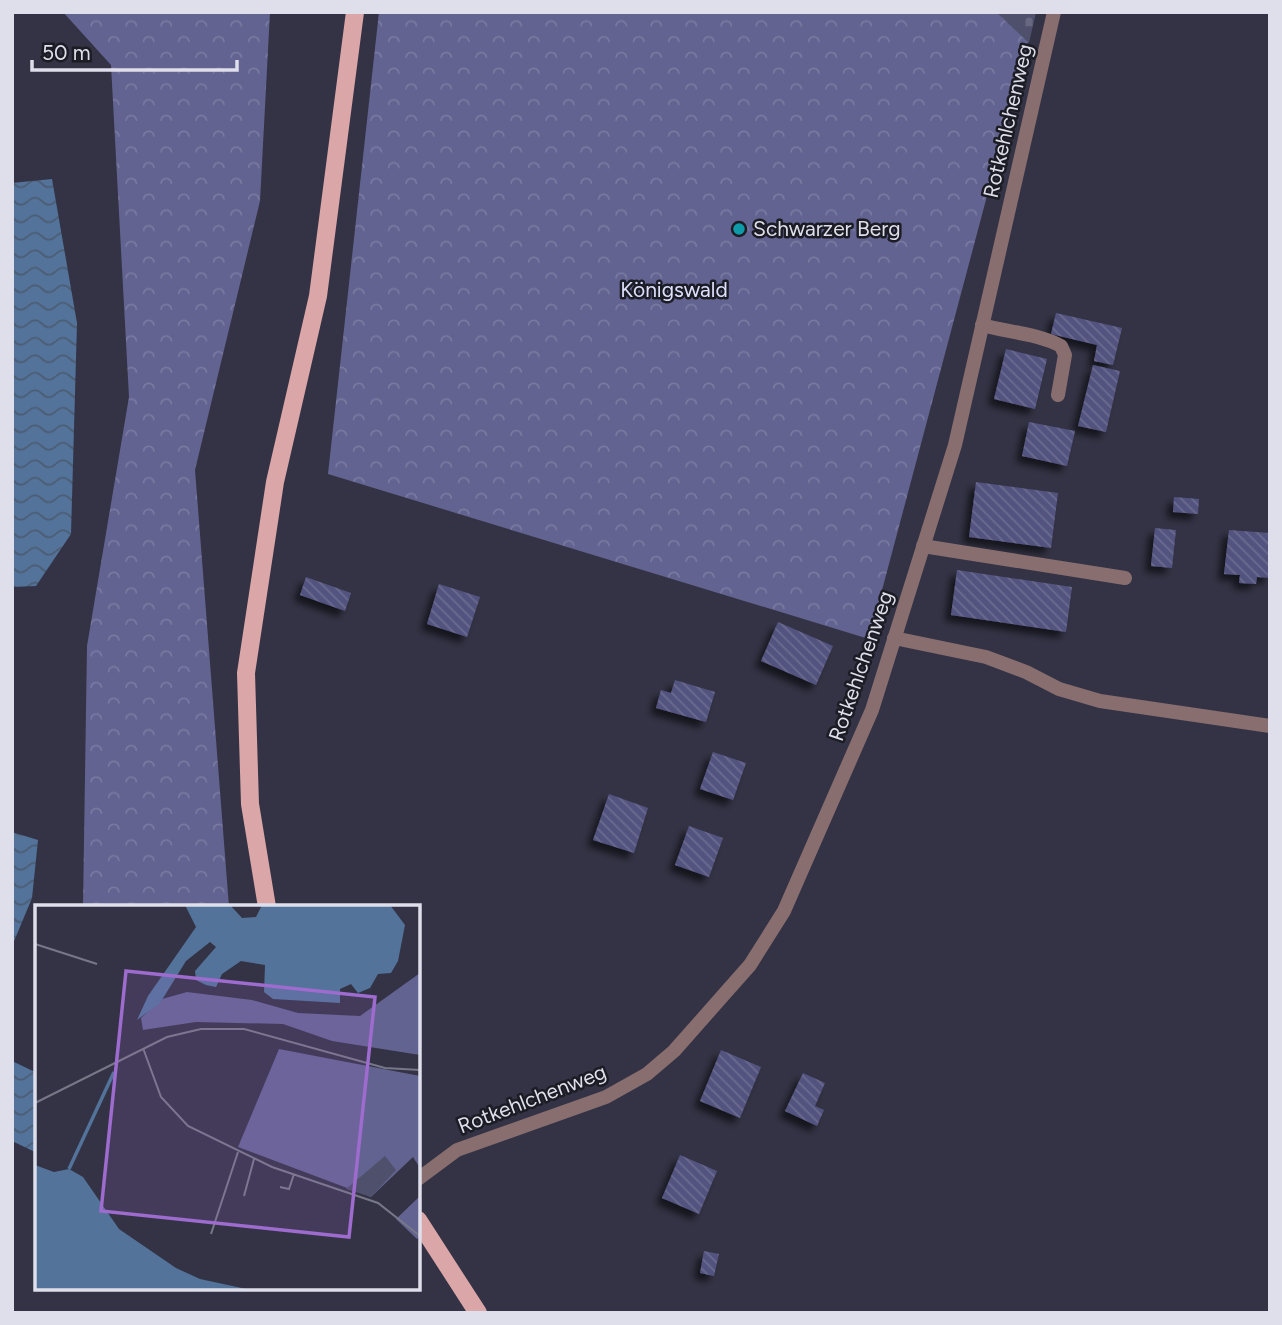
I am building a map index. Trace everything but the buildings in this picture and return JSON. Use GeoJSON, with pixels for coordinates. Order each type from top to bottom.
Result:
{"type":"FeatureCollection","features":[{"type":"Feature","properties":{"kind":"main road"},"geometry":{"type":"LineString","coordinates":[[267,905],[250,804],[246,673],[275,482],[318,296],[355,12]]}},
{"type":"Feature","properties":{"kind":"main road"},"geometry":{"type":"LineString","coordinates":[[420,1223],[478,1313]]}},
{"type":"Feature","properties":{"kind":"street","name":"Rotkehlchenweg"},"geometry":{"type":"LineString","coordinates":[[420,1178],[457,1150],[606,1097],[647,1074],[674,1051],[750,965],[784,911],[872,710],[955,445],[1054,12]]}},
{"type":"Feature","properties":{"kind":"street"},"geometry":{"type":"LineString","coordinates":[[982,325],[1015,335],[1051,340],[1061,346],[1065,355],[1058,395]]}},
{"type":"Feature","properties":{"kind":"street"},"geometry":{"type":"LineString","coordinates":[[923,546],[1125,578]]}},
{"type":"Feature","properties":{"kind":"street"},"geometry":{"type":"LineString","coordinates":[[894,638],[986,657],[1026,671],[1059,689],[1100,701],[1270,726]]}},
{"type":"Feature","properties":{"kind":"green space"},"geometry":{"type":"Polygon","coordinates":[[[63,12],[270,12],[260,201],[195,470],[229,905],[83,905],[87,646],[129,397],[111,65],[63,12]]]}},
{"type":"Feature","properties":{"kind":"green space","name":"Königswald"},"geometry":{"type":"Polygon","coordinates":[[[379,12],[1036,12],[869,639],[328,474],[379,12]]]}},
{"type":"Feature","properties":{"kind":"green space"},"geometry":{"type":"Polygon","coordinates":[[[996,12],[1036,12],[1029,43],[996,12]]]}},
{"type":"Feature","properties":{"kind":"water"},"geometry":{"type":"Polygon","coordinates":[[[52,179],[77,323],[71,534],[36,586],[12,587],[12,183],[52,179]]]}},
{"type":"Feature","properties":{"kind":"water"},"geometry":{"type":"Polygon","coordinates":[[[12,832],[38,840],[32,898],[12,946],[12,832]]]}},
{"type":"Feature","properties":{"kind":"water"},"geometry":{"type":"Polygon","coordinates":[[[12,1061],[35,1072],[35,1152],[12,1141],[12,1061]]]}},
{"type":"Feature","properties":{"kind":"place","name":"Schwarzer Berg"},"geometry":{"type":"Point","coordinates":[739,229]}}]}
